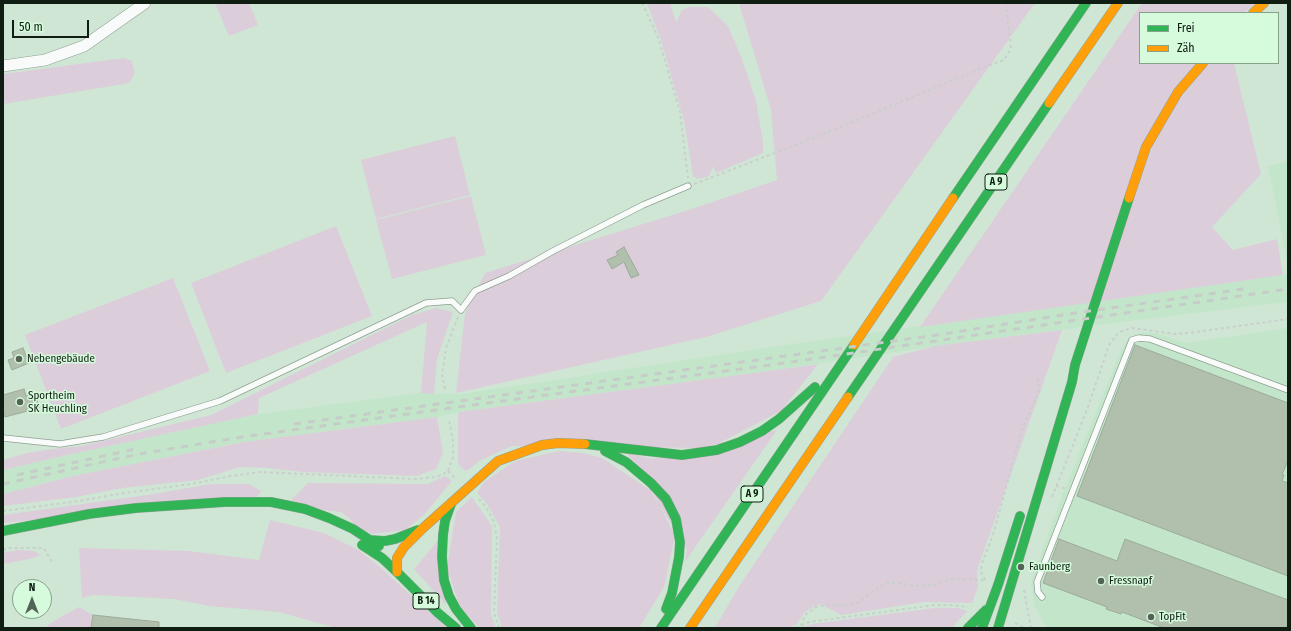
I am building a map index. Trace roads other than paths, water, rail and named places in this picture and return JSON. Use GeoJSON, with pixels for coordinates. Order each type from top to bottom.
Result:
{"type":"FeatureCollection","features":[{"type":"Feature","properties":{"kind":"main road","name":"A 9"},"geometry":{"type":"LineString","coordinates":[[660,628],[1086,3]]}},
{"type":"Feature","properties":{"kind":"main road","name":"A 9"},"geometry":{"type":"LineString","coordinates":[[690,628],[1118,3]]}},
{"type":"Feature","properties":{"kind":"main road"},"geometry":{"type":"LineString","coordinates":[[1254,12],[1264,3]]}},
{"type":"Feature","properties":{"kind":"main road"},"geometry":{"type":"LineString","coordinates":[[998,628],[1072,382],[1075,365],[1146,148],[1178,92],[1201,64]]}},
{"type":"Feature","properties":{"kind":"main road"},"geometry":{"type":"LineString","coordinates":[[327,527],[363,545],[382,558],[397,572],[404,547],[498,461],[542,445],[558,443],[576,443],[682,455],[717,450],[740,442],[768,427],[794,406],[843,360]]}},
{"type":"Feature","properties":{"kind":"main road"},"geometry":{"type":"LineString","coordinates":[[1032,481],[1063,383],[1075,365]]}},
{"type":"Feature","properties":{"kind":"main road"},"geometry":{"type":"LineString","coordinates":[[592,445],[626,462],[651,483],[666,499],[676,519],[680,542],[679,557],[672,593],[660,628]]}},
{"type":"Feature","properties":{"kind":"main road"},"geometry":{"type":"LineString","coordinates":[[3,531],[89,514],[136,508],[225,502],[270,502],[305,509],[353,529],[400,561],[440,604],[468,628]]}},
{"type":"Feature","properties":{"kind":"main road"},"geometry":{"type":"LineString","coordinates":[[450,504],[445,521],[442,557],[444,580],[448,596],[471,628]]}},
{"type":"Feature","properties":{"kind":"main road"},"geometry":{"type":"LineString","coordinates":[[982,628],[1025,504]]}},
{"type":"Feature","properties":{"kind":"main road"},"geometry":{"type":"LineString","coordinates":[[3,537],[101,519],[176,512],[240,511]]}},
{"type":"Feature","properties":{"kind":"main road"},"geometry":{"type":"LineString","coordinates":[[433,536],[445,521]]}},
{"type":"Feature","properties":{"kind":"main road"},"geometry":{"type":"LineString","coordinates":[[370,540],[385,541],[395,539],[422,529]]}},
{"type":"Feature","properties":{"kind":"main road"},"geometry":{"type":"LineString","coordinates":[[711,614],[742,552]]}},
{"type":"Feature","properties":{"kind":"main road"},"geometry":{"type":"LineString","coordinates":[[382,558],[400,561]]}},
{"type":"Feature","properties":{"kind":"main road","name":"B 14"},"geometry":{"type":"LineString","coordinates":[[397,572],[438,613],[456,628]]}},
{"type":"Feature","properties":{"kind":"main road"},"geometry":{"type":"LineString","coordinates":[[968,628],[991,604]]}},
{"type":"Feature","properties":{"kind":"main road"},"geometry":{"type":"LineString","coordinates":[[1003,615],[1005,628]]}},
{"type":"Feature","properties":{"kind":"street"},"geometry":{"type":"LineString","coordinates":[[3,66],[44,60],[84,46],[146,3]]}},
{"type":"Feature","properties":{"kind":"lane"},"geometry":{"type":"LineString","coordinates":[[3,438],[60,444],[103,437],[220,401],[426,303],[452,301],[461,310],[475,291],[509,276],[643,205],[688,186]]}},
{"type":"Feature","properties":{"kind":"lane"},"geometry":{"type":"LineString","coordinates":[[1042,597],[1038,592],[1037,582],[1132,340],[1139,338],[1150,339],[1288,390]]}},
{"type":"Feature","properties":{"kind":"railway"},"geometry":{"type":"LineString","coordinates":[[294,424],[937,335],[1250,288]]}},
{"type":"Feature","properties":{"kind":"railway"},"geometry":{"type":"LineString","coordinates":[[3,484],[139,454],[242,437],[792,362],[1288,289]]}},
{"type":"Feature","properties":{"kind":"railway"},"geometry":{"type":"LineString","coordinates":[[17,475],[140,448]]}},
{"type":"Feature","properties":{"kind":"place","name":"Nebengebäude"},"geometry":{"type":"Point","coordinates":[19,359]}},
{"type":"Feature","properties":{"kind":"place","name":"Sportheim SK Heuchling"},"geometry":{"type":"Point","coordinates":[20,402]}},
{"type":"Feature","properties":{"kind":"place","name":"Faunberg"},"geometry":{"type":"Point","coordinates":[1021,567]}},
{"type":"Feature","properties":{"kind":"place","name":"Fressnapf"},"geometry":{"type":"Point","coordinates":[1101,581]}},
{"type":"Feature","properties":{"kind":"place","name":"TopFit"},"geometry":{"type":"Point","coordinates":[1151,617]}}]}
